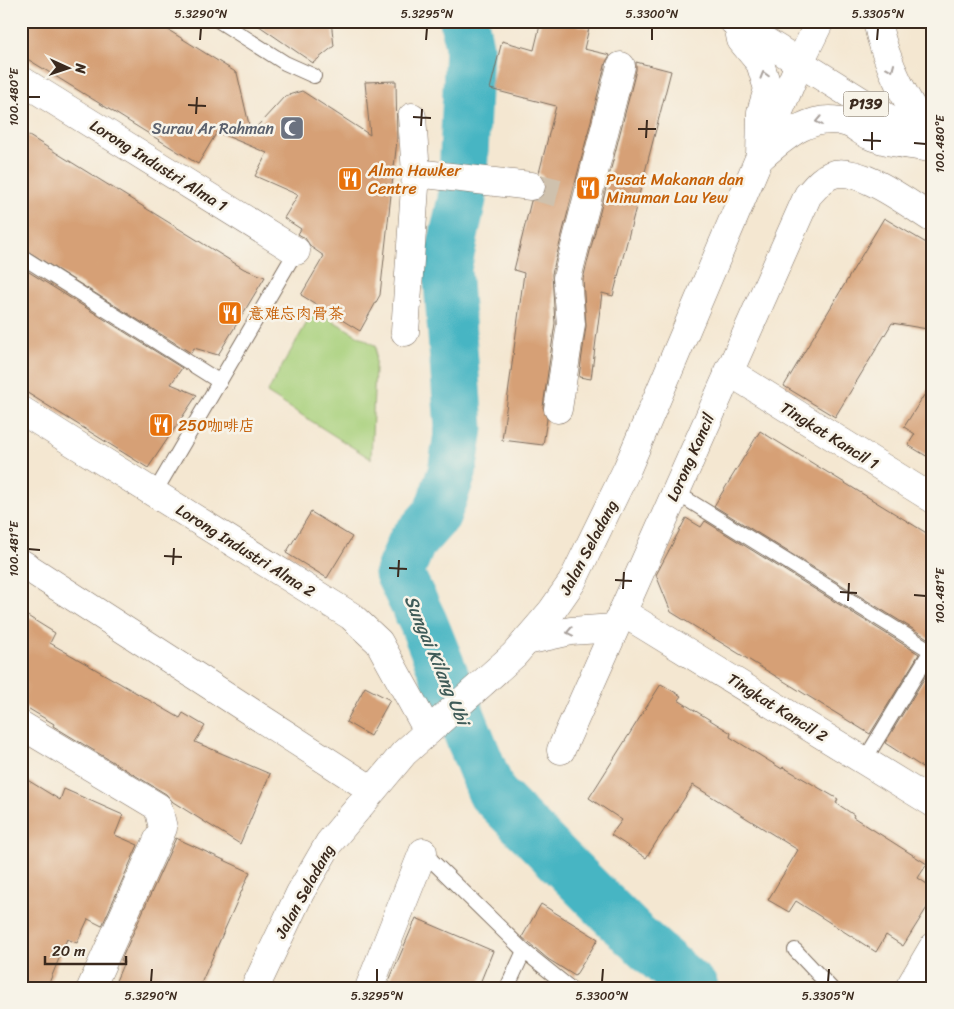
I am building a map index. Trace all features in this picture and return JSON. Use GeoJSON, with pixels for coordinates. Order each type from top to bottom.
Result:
{"type":"FeatureCollection","features":[{"type":"Feature","properties":{"kind":"street","name":"Jalan Seladang"},"geometry":{"type":"LineString","coordinates":[[255,988],[300,893],[329,843],[404,753],[520,648],[572,582],[602,523],[800,62],[820,21]]}},
{"type":"Feature","properties":{"kind":"street"},"geometry":{"type":"LineString","coordinates":[[877,21],[888,62],[899,86],[933,141]]}},
{"type":"Feature","properties":{"kind":"street","name":"P139"},"geometry":{"type":"LineString","coordinates":[[740,22],[933,147]]}},
{"type":"Feature","properties":{"kind":"street"},"geometry":{"type":"LineString","coordinates":[[740,22],[741,40],[760,63],[768,89],[761,112],[760,158]]}},
{"type":"Feature","properties":{"kind":"street"},"geometry":{"type":"LineString","coordinates":[[558,408],[571,324],[567,278],[621,66]]}},
{"type":"Feature","properties":{"kind":"street","name":"Lorong Industri Alma 1"},"geometry":{"type":"LineString","coordinates":[[21,80],[296,251]]}},
{"type":"Feature","properties":{"kind":"street"},"geometry":{"type":"LineString","coordinates":[[405,332],[426,174],[412,117]]}},
{"type":"Feature","properties":{"kind":"street"},"geometry":{"type":"LineString","coordinates":[[760,158],[785,136],[813,122],[826,119],[848,123],[872,137],[933,147]]}},
{"type":"Feature","properties":{"kind":"street","name":"Lorong Kancil"},"geometry":{"type":"LineString","coordinates":[[561,750],[728,371],[808,195],[821,181],[832,174],[845,172],[866,178],[933,219]]}},
{"type":"Feature","properties":{"kind":"street"},"geometry":{"type":"LineString","coordinates":[[426,174],[531,186]]}},
{"type":"Feature","properties":{"kind":"street","name":"Tingkat Kancil 1"},"geometry":{"type":"LineString","coordinates":[[728,371],[933,498]]}},
{"type":"Feature","properties":{"kind":"street","name":"Lorong Industri Alma 2"},"geometry":{"type":"LineString","coordinates":[[21,410],[352,616],[379,642],[436,724]]}},
{"type":"Feature","properties":{"kind":"street"},"geometry":{"type":"LineString","coordinates":[[21,563],[372,790]]}},
{"type":"Feature","properties":{"kind":"street"},"geometry":{"type":"LineString","coordinates":[[520,648],[571,631],[618,620]]}},
{"type":"Feature","properties":{"kind":"street","name":"Tingkat Kancil 2"},"geometry":{"type":"LineString","coordinates":[[618,620],[864,761],[933,803]]}},
{"type":"Feature","properties":{"kind":"street"},"geometry":{"type":"LineString","coordinates":[[21,726],[158,807],[163,828],[91,988]]}},
{"type":"Feature","properties":{"kind":"street"},"geometry":{"type":"LineString","coordinates":[[369,988],[423,852]]}},
{"type":"Feature","properties":{"kind":"street"},"geometry":{"type":"LineString","coordinates":[[909,988],[933,947]]}},
{"type":"Feature","properties":{"kind":"lane"},"geometry":{"type":"LineString","coordinates":[[219,21],[285,63],[314,76]]}},
{"type":"Feature","properties":{"kind":"lane"},"geometry":{"type":"LineString","coordinates":[[155,492],[296,251]]}},
{"type":"Feature","properties":{"kind":"lane"},"geometry":{"type":"LineString","coordinates":[[21,256],[220,382]]}},
{"type":"Feature","properties":{"kind":"lane"},"geometry":{"type":"LineString","coordinates":[[675,492],[932,650],[864,761]]}},
{"type":"Feature","properties":{"kind":"lane"},"geometry":{"type":"LineString","coordinates":[[423,852],[524,950],[570,988]]}},
{"type":"Feature","properties":{"kind":"lane"},"geometry":{"type":"LineString","coordinates":[[507,988],[524,950]]}},
{"type":"Feature","properties":{"kind":"lane"},"geometry":{"type":"LineString","coordinates":[[795,950],[831,988]]}},
{"type":"Feature","properties":{"kind":"green space"},"geometry":{"type":"Polygon","coordinates":[[[314,310],[376,346],[371,459],[267,393],[314,310]]]}},
{"type":"Feature","properties":{"kind":"building"},"geometry":{"type":"Polygon","coordinates":[[[21,21],[154,21],[237,73],[251,133],[285,96],[302,91],[370,135],[365,82],[396,81],[397,140],[380,295],[360,331],[301,295],[324,256],[311,247],[305,238],[298,234],[301,229],[284,218],[298,195],[255,176],[267,153],[217,132],[198,164],[21,55],[21,21]]]}},
{"type":"Feature","properties":{"kind":"building"},"geometry":{"type":"Polygon","coordinates":[[[252,21],[331,21],[334,46],[313,63],[252,21]]]}},
{"type":"Feature","properties":{"kind":"building"},"geometry":{"type":"Polygon","coordinates":[[[541,21],[563,21],[589,28],[584,49],[610,55],[606,62],[552,274],[555,323],[543,407],[547,419],[543,445],[502,440],[524,273],[514,270],[531,201],[543,196],[546,188],[545,179],[539,173],[556,106],[490,89],[502,41],[534,50],[541,21]]]}},
{"type":"Feature","properties":{"kind":"building"},"geometry":{"type":"Polygon","coordinates":[[[636,62],[671,71],[613,296],[602,293],[591,379],[579,377],[586,326],[583,279],[636,70],[636,62]]]}},
{"type":"Feature","properties":{"kind":"building"},"geometry":{"type":"Polygon","coordinates":[[[21,131],[244,269],[265,277],[218,355],[194,348],[191,353],[21,247],[21,131]]]}},
{"type":"Feature","properties":{"kind":"building"},"geometry":{"type":"Polygon","coordinates":[[[884,218],[933,247],[933,330],[892,323],[835,417],[784,386],[884,218]]]}},
{"type":"Feature","properties":{"kind":"building"},"geometry":{"type":"Polygon","coordinates":[[[21,267],[182,368],[171,384],[197,395],[148,468],[21,389],[21,267]]]}},
{"type":"Feature","properties":{"kind":"building"},"geometry":{"type":"Polygon","coordinates":[[[933,381],[933,460],[908,445],[915,434],[904,427],[933,381]]]}},
{"type":"Feature","properties":{"kind":"building"},"geometry":{"type":"Polygon","coordinates":[[[760,431],[933,537],[933,638],[929,639],[714,506],[760,431]]]}},
{"type":"Feature","properties":{"kind":"building"},"geometry":{"type":"Polygon","coordinates":[[[311,512],[352,537],[327,578],[286,553],[311,512]]]}},
{"type":"Feature","properties":{"kind":"building"},"geometry":{"type":"Polygon","coordinates":[[[686,518],[701,527],[705,521],[919,654],[870,734],[671,612],[656,575],[686,518]]]}},
{"type":"Feature","properties":{"kind":"building"},"geometry":{"type":"Polygon","coordinates":[[[21,612],[55,633],[50,643],[180,718],[183,713],[205,726],[195,742],[270,774],[240,844],[173,802],[166,794],[53,726],[54,724],[21,704],[21,612]]]}},
{"type":"Feature","properties":{"kind":"building"},"geometry":{"type":"Polygon","coordinates":[[[933,664],[933,774],[885,743],[933,664]]]}},
{"type":"Feature","properties":{"kind":"building"},"geometry":{"type":"Polygon","coordinates":[[[661,684],[681,696],[678,700],[731,733],[730,737],[782,769],[783,767],[838,799],[836,803],[854,815],[853,817],[927,864],[918,878],[933,888],[933,898],[903,946],[886,935],[876,952],[796,901],[789,912],[768,900],[798,850],[693,785],[646,858],[611,835],[622,820],[589,798],[661,684]]]}},
{"type":"Feature","properties":{"kind":"building"},"geometry":{"type":"Polygon","coordinates":[[[365,687],[390,700],[370,736],[346,722],[365,687]]]}},
{"type":"Feature","properties":{"kind":"building"},"geometry":{"type":"Polygon","coordinates":[[[21,776],[60,800],[64,789],[123,815],[115,835],[138,845],[102,926],[88,919],[77,943],[67,939],[47,988],[21,988],[21,776]]]}},
{"type":"Feature","properties":{"kind":"building"},"geometry":{"type":"Polygon","coordinates":[[[176,838],[250,872],[199,988],[113,988],[124,962],[121,960],[176,838]]]}},
{"type":"Feature","properties":{"kind":"building"},"geometry":{"type":"Polygon","coordinates":[[[541,904],[598,939],[575,976],[548,959],[522,937],[541,904]]]}},
{"type":"Feature","properties":{"kind":"building"},"geometry":{"type":"Polygon","coordinates":[[[416,918],[493,951],[478,988],[386,988],[416,918]]]}},
{"type":"Feature","properties":{"kind":"waterway","name":"Sungai Kilang Ubi"},"geometry":{"type":"LineString","coordinates":[[464,21],[469,47],[462,199],[447,268],[459,428],[452,472],[437,514],[412,542],[399,573],[423,622],[492,793],[632,933],[694,988]]}},
{"type":"Feature","properties":{"kind":"tunnel"},"geometry":{"type":"LineString","coordinates":[[531,186],[587,200]]}},
{"type":"Feature","properties":{"kind":"place","name":"Surau Ar Rahman"},"geometry":{"type":"Point","coordinates":[292,128]}},
{"type":"Feature","properties":{"kind":"place","name":"Alma Hawker Centre"},"geometry":{"type":"Point","coordinates":[350,179]}},
{"type":"Feature","properties":{"kind":"place","name":"Pusat Makanan dan Minuman Lau Yew"},"geometry":{"type":"Point","coordinates":[588,188]}},
{"type":"Feature","properties":{"kind":"place","name":"意难忘肉骨茶"},"geometry":{"type":"Point","coordinates":[230,313]}},
{"type":"Feature","properties":{"kind":"place","name":"250咖啡店"},"geometry":{"type":"Point","coordinates":[161,425]}}]}
